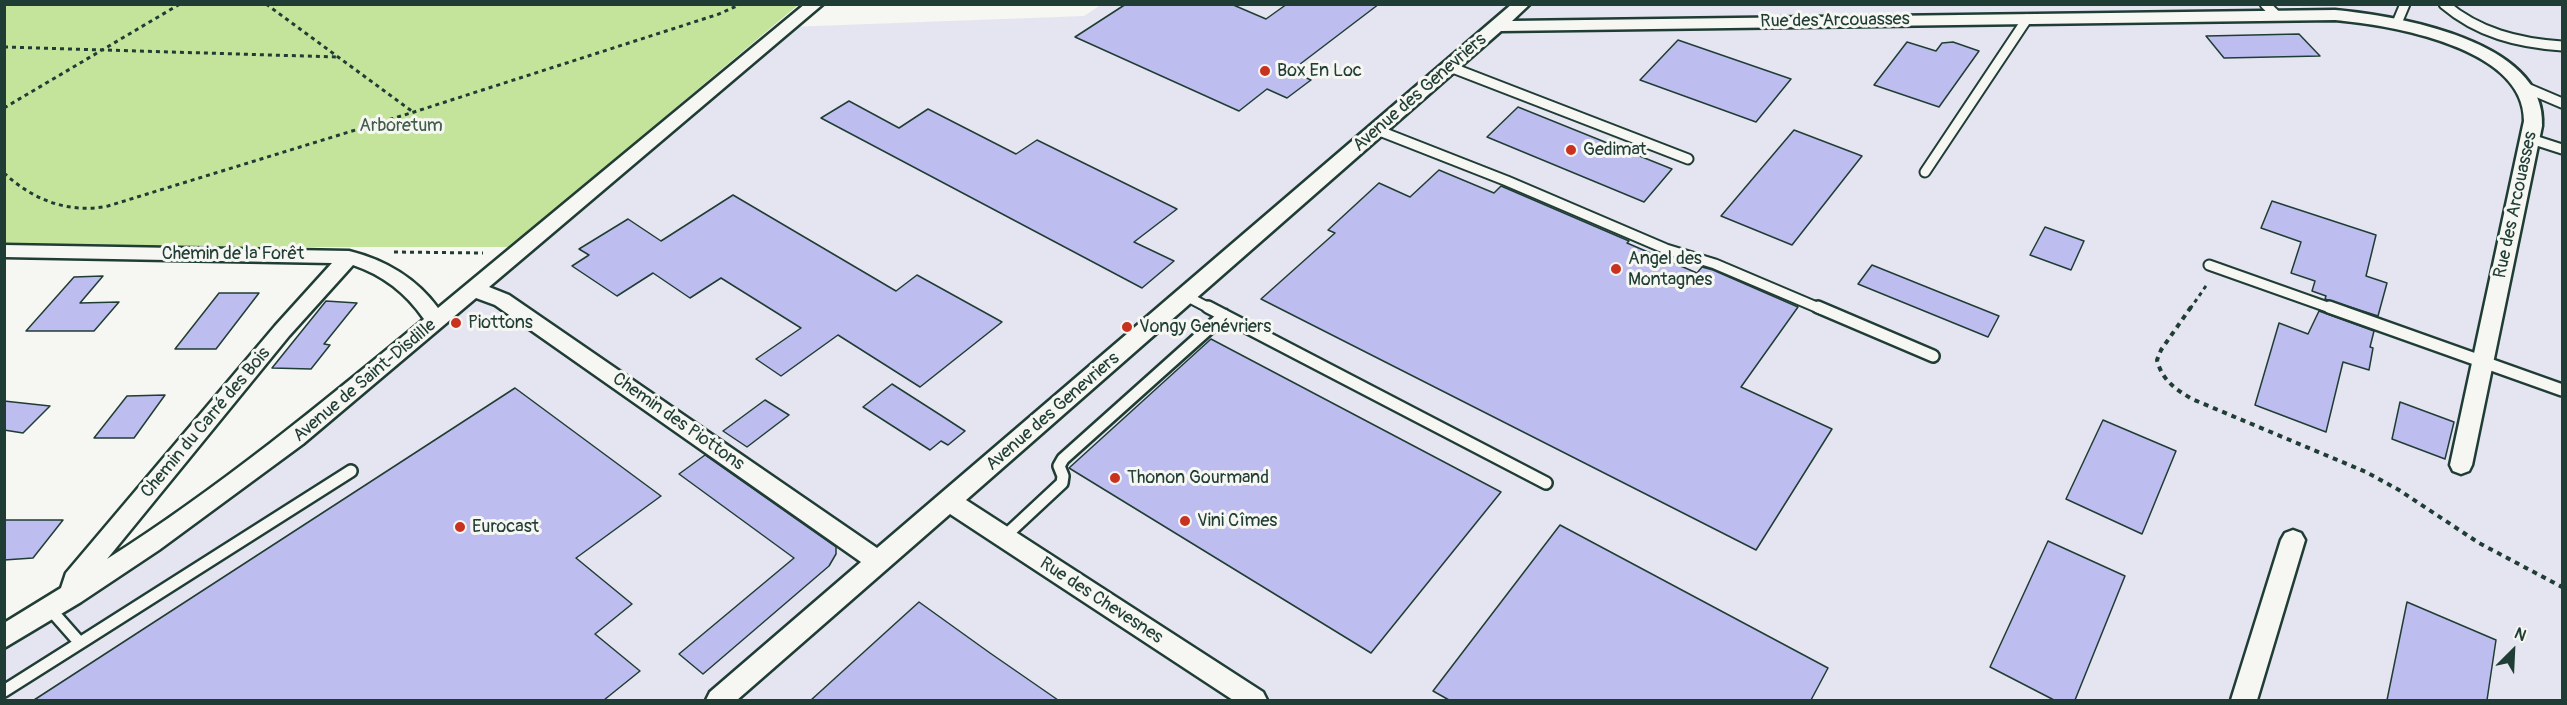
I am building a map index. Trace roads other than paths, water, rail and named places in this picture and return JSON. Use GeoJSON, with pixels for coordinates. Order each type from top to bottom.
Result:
{"type":"FeatureCollection","features":[{"type":"Feature","properties":{"kind":"street","name":"Avenue de Saint-Disdille"},"geometry":{"type":"LineString","coordinates":[[4,637],[182,522],[278,451],[437,321],[815,4]]}},
{"type":"Feature","properties":{"kind":"street","name":"Avenue des Genevriers"},"geometry":{"type":"LineString","coordinates":[[719,700],[1522,4]]}},
{"type":"Feature","properties":{"kind":"street","name":"Rue des Arcouasses"},"geometry":{"type":"LineString","coordinates":[[1498,26],[2027,19],[2270,10],[2356,16],[2397,23],[2437,34],[2472,48],[2502,67],[2522,86],[2531,103],[2533,114],[2531,139],[2461,465]]}},
{"type":"Feature","properties":{"kind":"street","name":"Chemin de la Forêt"},"geometry":{"type":"LineString","coordinates":[[4,251],[349,257],[372,264],[401,279],[416,292],[437,321]]}},
{"type":"Feature","properties":{"kind":"street","name":"Chemin du Carré des Bois"},"geometry":{"type":"LineString","coordinates":[[72,595],[75,580],[275,340],[349,257]]}},
{"type":"Feature","properties":{"kind":"street","name":"Chemin des Piottons"},"geometry":{"type":"LineString","coordinates":[[474,289],[502,300],[879,562]]}},
{"type":"Feature","properties":{"kind":"street","name":"Rue des Chevesnes"},"geometry":{"type":"LineString","coordinates":[[949,501],[1254,700]]}},
{"type":"Feature","properties":{"kind":"street"},"geometry":{"type":"LineString","coordinates":[[2244,700],[2292,540]]}},
{"type":"Feature","properties":{"kind":"lane"},"geometry":{"type":"LineString","coordinates":[[2397,23],[2405,4]]}},
{"type":"Feature","properties":{"kind":"lane"},"geometry":{"type":"LineString","coordinates":[[2444,4],[2457,16],[2479,28],[2522,40],[2562,46]]}},
{"type":"Feature","properties":{"kind":"lane"},"geometry":{"type":"LineString","coordinates":[[1925,172],[2027,19]]}},
{"type":"Feature","properties":{"kind":"lane"},"geometry":{"type":"LineString","coordinates":[[1450,67],[1688,159]]}},
{"type":"Feature","properties":{"kind":"lane"},"geometry":{"type":"LineString","coordinates":[[2522,86],[2562,103]]}},
{"type":"Feature","properties":{"kind":"lane"},"geometry":{"type":"LineString","coordinates":[[2539,93],[2562,97]]}},
{"type":"Feature","properties":{"kind":"lane"},"geometry":{"type":"LineString","coordinates":[[1377,130],[1507,181],[1666,249],[1715,264],[1933,356]]}},
{"type":"Feature","properties":{"kind":"lane"},"geometry":{"type":"LineString","coordinates":[[2531,139],[2562,149]]}},
{"type":"Feature","properties":{"kind":"lane"},"geometry":{"type":"LineString","coordinates":[[2214,266],[2562,390]]}},
{"type":"Feature","properties":{"kind":"lane"},"geometry":{"type":"LineString","coordinates":[[1186,296],[1546,483]]}},
{"type":"Feature","properties":{"kind":"lane"},"geometry":{"type":"LineString","coordinates":[[1004,537],[1062,483],[1063,476],[1059,466],[1063,459],[1224,315]]}},
{"type":"Feature","properties":{"kind":"lane"},"geometry":{"type":"LineString","coordinates":[[4,691],[351,471]]}},
{"type":"Feature","properties":{"kind":"lane"},"geometry":{"type":"LineString","coordinates":[[50,609],[80,643]]}},
{"type":"Feature","properties":{"kind":"place","name":"Box En Loc"},"geometry":{"type":"Point","coordinates":[1265,71]}},
{"type":"Feature","properties":{"kind":"place","name":"Gedimat"},"geometry":{"type":"Point","coordinates":[1571,150]}},
{"type":"Feature","properties":{"kind":"place","name":"Angel des Montagnes"},"geometry":{"type":"Point","coordinates":[1616,269]}},
{"type":"Feature","properties":{"kind":"place","name":"Piottons"},"geometry":{"type":"Point","coordinates":[456,323]}},
{"type":"Feature","properties":{"kind":"place","name":"Vongy Genévriers"},"geometry":{"type":"Point","coordinates":[1127,327]}},
{"type":"Feature","properties":{"kind":"place","name":"Thonon Gourmand"},"geometry":{"type":"Point","coordinates":[1115,478]}},
{"type":"Feature","properties":{"kind":"place","name":"Vini Cîmes"},"geometry":{"type":"Point","coordinates":[1185,521]}},
{"type":"Feature","properties":{"kind":"place","name":"Eurocast"},"geometry":{"type":"Point","coordinates":[460,527]}},
{"type":"Feature","properties":{"kind":"park label","name":"Arboretum"},"geometry":{"type":"Point","coordinates":[401,126]}}]}
